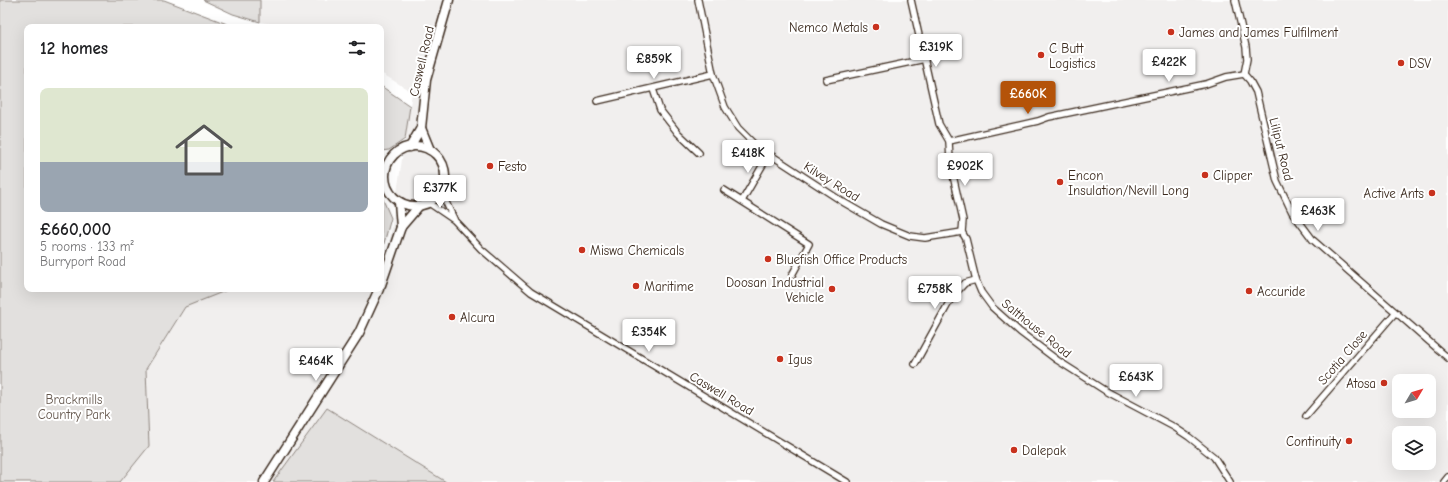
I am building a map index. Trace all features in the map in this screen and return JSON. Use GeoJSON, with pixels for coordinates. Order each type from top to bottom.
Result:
{"type":"FeatureCollection","features":[{"type":"Feature","properties":{"kind":"street","name":"Caswell Road"},"geometry":{"type":"LineString","coordinates":[[410,146],[421,128],[426,80],[449,0]]}},
{"type":"Feature","properties":{"kind":"street","name":"Kilvey Road"},"geometry":{"type":"LineString","coordinates":[[698,0],[713,74],[725,107],[731,118],[746,136],[769,154],[882,224],[910,236],[925,238],[962,232]]}},
{"type":"Feature","properties":{"kind":"street","name":"Salthouse Road"},"geometry":{"type":"LineString","coordinates":[[911,0],[939,124],[949,141],[950,162],[963,220],[962,232],[966,239],[976,280],[981,292],[998,313],[1026,337],[1057,360],[1104,390],[1190,437],[1214,457],[1230,482]]}},
{"type":"Feature","properties":{"kind":"street"},"geometry":{"type":"LineString","coordinates":[[949,141],[1038,121],[1049,117],[1206,84],[1226,77],[1244,74],[1247,59],[1246,47],[1235,0]]}},
{"type":"Feature","properties":{"kind":"street"},"geometry":{"type":"LineString","coordinates":[[826,80],[925,59]]}},
{"type":"Feature","properties":{"kind":"street"},"geometry":{"type":"LineString","coordinates":[[597,101],[713,74]]}},
{"type":"Feature","properties":{"kind":"street","name":"Liliput Road"},"geometry":{"type":"LineString","coordinates":[[1244,74],[1250,80],[1256,92],[1277,181],[1292,212],[1313,240],[1448,358]]}},
{"type":"Feature","properties":{"kind":"street"},"geometry":{"type":"LineString","coordinates":[[653,89],[660,110],[678,133],[699,153]]}},
{"type":"Feature","properties":{"kind":"street","name":"Caswell Road"},"geometry":{"type":"LineString","coordinates":[[421,128],[430,150]]}},
{"type":"Feature","properties":{"kind":"street"},"geometry":{"type":"LineString","coordinates":[[410,146],[430,150],[438,156],[444,169],[445,183],[441,192],[429,203],[419,206],[409,206],[399,202],[392,195],[387,186],[385,176],[388,163],[394,155],[410,146]]}},
{"type":"Feature","properties":{"kind":"street"},"geometry":{"type":"LineString","coordinates":[[742,202],[769,154]]}},
{"type":"Feature","properties":{"kind":"street"},"geometry":{"type":"LineString","coordinates":[[724,190],[809,244],[792,276]]}},
{"type":"Feature","properties":{"kind":"street","name":"Caswell Road"},"geometry":{"type":"LineString","coordinates":[[441,192],[454,220]]}},
{"type":"Feature","properties":{"kind":"street"},"geometry":{"type":"LineString","coordinates":[[399,202],[401,227]]}},
{"type":"Feature","properties":{"kind":"street","name":"Caswell Road"},"geometry":{"type":"LineString","coordinates":[[429,203],[454,220],[481,249],[531,292],[847,482]]}},
{"type":"Feature","properties":{"kind":"street"},"geometry":{"type":"LineString","coordinates":[[384,276],[401,227],[419,206]]}},
{"type":"Feature","properties":{"kind":"street"},"geometry":{"type":"LineString","coordinates":[[915,364],[952,297],[965,283],[976,280]]}},
{"type":"Feature","properties":{"kind":"street"},"geometry":{"type":"LineString","coordinates":[[264,482],[359,333],[378,292]]}},
{"type":"Feature","properties":{"kind":"street","name":"Scotia Close"},"geometry":{"type":"LineString","coordinates":[[1306,416],[1395,313]]}},
{"type":"Feature","properties":{"kind":"street"},"geometry":{"type":"LineString","coordinates":[[1444,482],[1448,477]]}},
{"type":"Feature","properties":{"kind":"shaded area"},"geometry":{"type":"Polygon","coordinates":[[[260,0],[1448,0],[1448,482],[120,482],[149,445],[146,369],[185,307],[222,292],[384,292],[384,280],[412,92],[384,75],[384,24],[270,24],[260,22],[260,0]]]}},
{"type":"Feature","properties":{"kind":"green space","name":"Brackmills Country Park"},"geometry":{"type":"Polygon","coordinates":[[[0,0],[164,0],[227,24],[24,24],[24,292],[222,292],[185,307],[146,369],[149,446],[120,482],[0,482],[0,0]]]}},
{"type":"Feature","properties":{"kind":"green space"},"geometry":{"type":"Polygon","coordinates":[[[203,0],[260,0],[260,22],[233,14],[203,0]]]}},
{"type":"Feature","properties":{"kind":"green space"},"geometry":{"type":"Polygon","coordinates":[[[384,88],[410,106],[405,139],[389,150],[384,151],[384,88]]]}},
{"type":"Feature","properties":{"kind":"green space"},"geometry":{"type":"Polygon","coordinates":[[[384,202],[391,218],[384,243],[384,202]]]}},
{"type":"Feature","properties":{"kind":"green space"},"geometry":{"type":"Polygon","coordinates":[[[327,408],[446,482],[273,482],[327,408]]]}},
{"type":"Feature","properties":{"kind":"place","name":"Nemco Metals"},"geometry":{"type":"Point","coordinates":[876,27]}},
{"type":"Feature","properties":{"kind":"place","name":"James and James Fulfilment"},"geometry":{"type":"Point","coordinates":[1171,32]}},
{"type":"Feature","properties":{"kind":"place","name":"C Butt Logistics"},"geometry":{"type":"Point","coordinates":[1041,55]}},
{"type":"Feature","properties":{"kind":"place","name":"DSV"},"geometry":{"type":"Point","coordinates":[1401,63]}},
{"type":"Feature","properties":{"kind":"place","name":"Festo"},"geometry":{"type":"Point","coordinates":[490,166]}},
{"type":"Feature","properties":{"kind":"place","name":"Clipper"},"geometry":{"type":"Point","coordinates":[1205,175]}},
{"type":"Feature","properties":{"kind":"place","name":"Encon Insulation/Nevill Long"},"geometry":{"type":"Point","coordinates":[1060,182]}},
{"type":"Feature","properties":{"kind":"place","name":"Active Ants"},"geometry":{"type":"Point","coordinates":[1432,193]}},
{"type":"Feature","properties":{"kind":"place","name":"Miswa Chemicals"},"geometry":{"type":"Point","coordinates":[582,250]}},
{"type":"Feature","properties":{"kind":"place","name":"Bluefish Office Products"},"geometry":{"type":"Point","coordinates":[768,259]}},
{"type":"Feature","properties":{"kind":"place","name":"Maritime"},"geometry":{"type":"Point","coordinates":[636,286]}},
{"type":"Feature","properties":{"kind":"place","name":"Doosan Industrial Vehicle"},"geometry":{"type":"Point","coordinates":[832,289]}},
{"type":"Feature","properties":{"kind":"place","name":"Accuride"},"geometry":{"type":"Point","coordinates":[1249,291]}},
{"type":"Feature","properties":{"kind":"place","name":"Alcura"},"geometry":{"type":"Point","coordinates":[452,317]}},
{"type":"Feature","properties":{"kind":"place","name":"Igus"},"geometry":{"type":"Point","coordinates":[780,359]}},
{"type":"Feature","properties":{"kind":"place","name":"Atosa"},"geometry":{"type":"Point","coordinates":[1384,383]}},
{"type":"Feature","properties":{"kind":"place","name":"Continuity"},"geometry":{"type":"Point","coordinates":[1349,441]}},
{"type":"Feature","properties":{"kind":"place","name":"Dalepak"},"geometry":{"type":"Point","coordinates":[1014,450]}}]}
